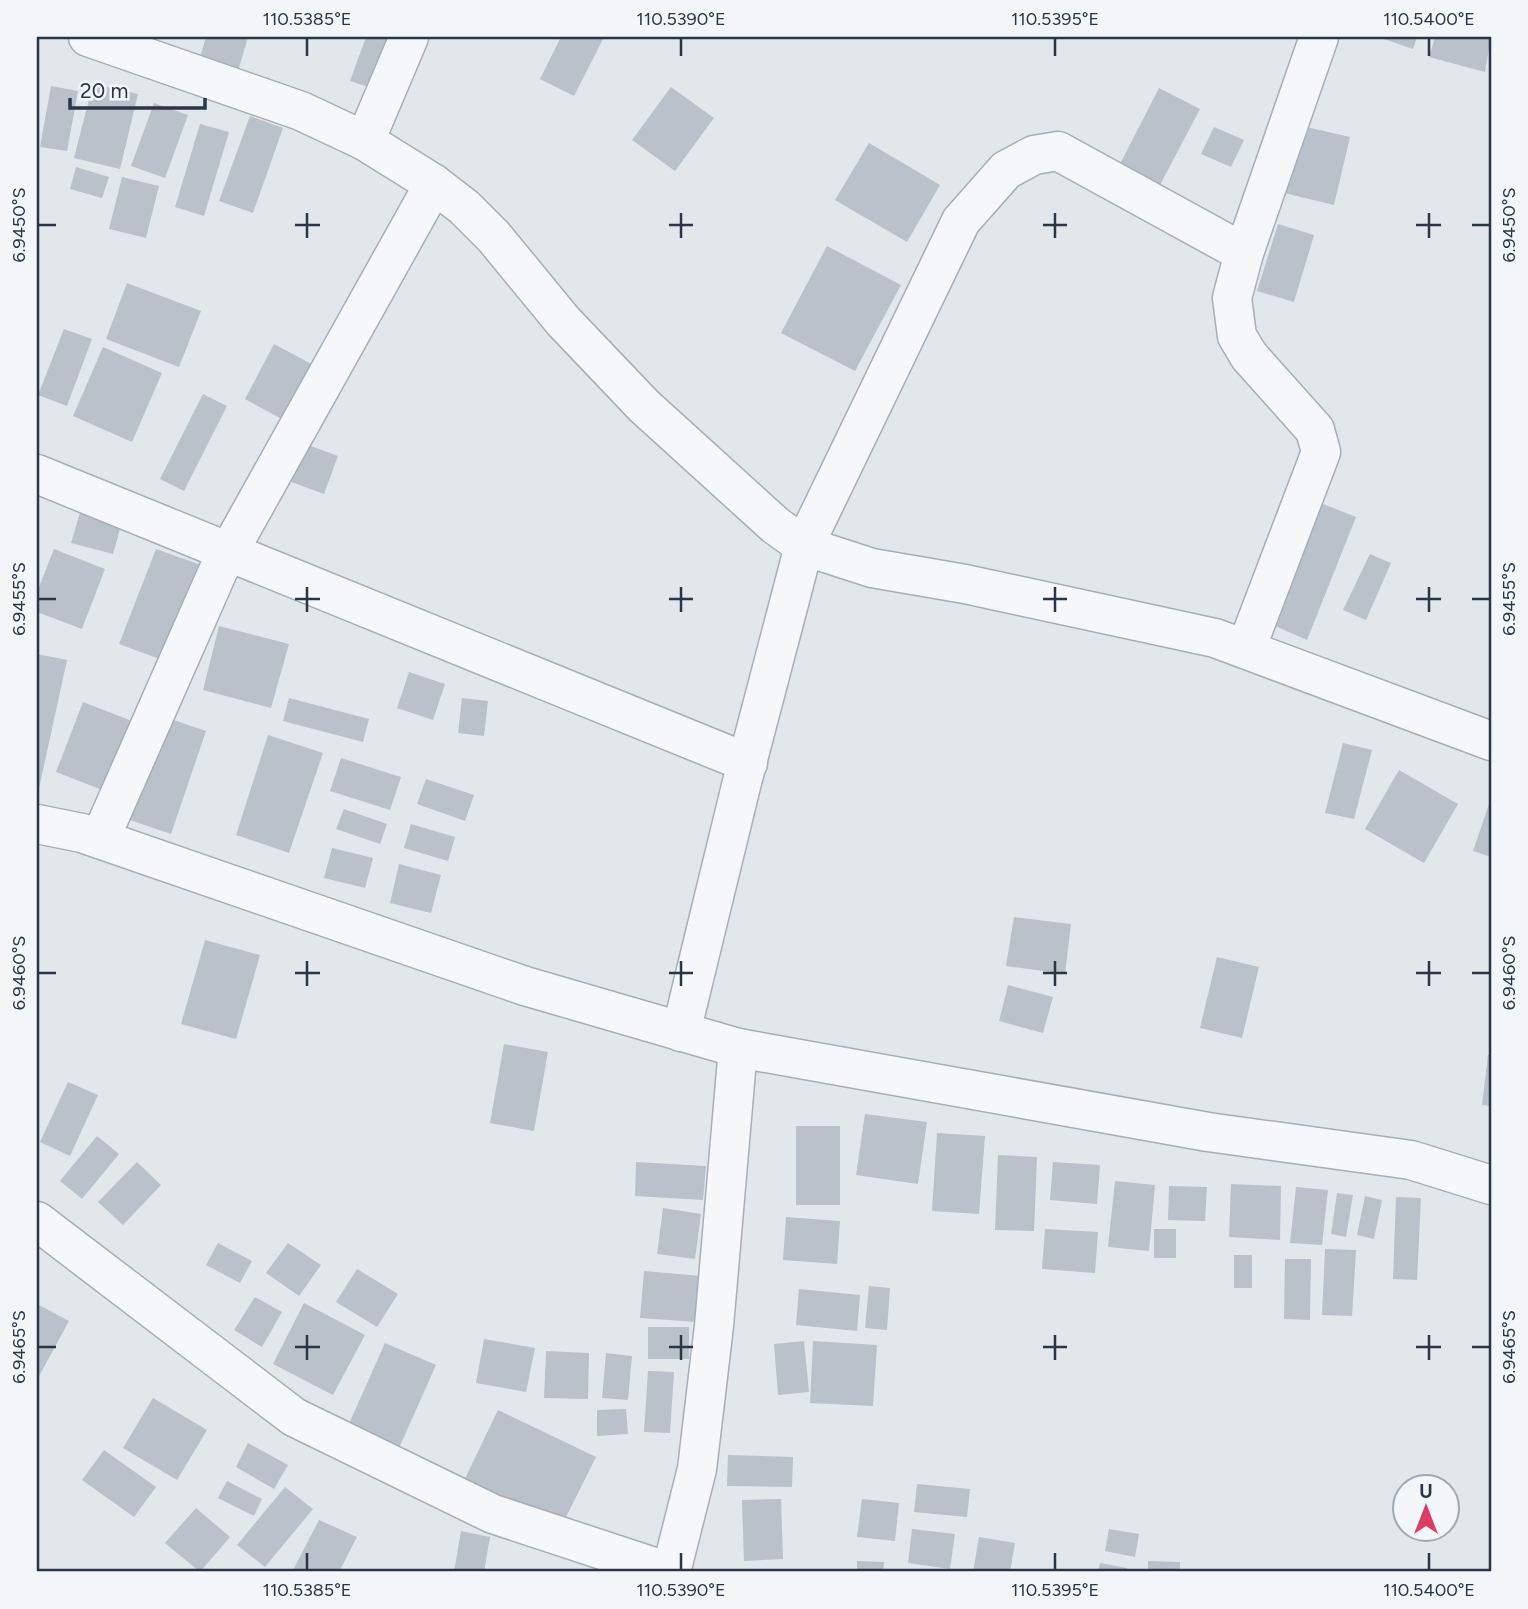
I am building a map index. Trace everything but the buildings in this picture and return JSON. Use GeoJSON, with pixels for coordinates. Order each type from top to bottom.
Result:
{"type":"FeatureCollection","features":[{"type":"Feature","properties":{"kind":"street"},"geometry":{"type":"LineString","coordinates":[[88,37],[301,111],[365,141],[434,184],[464,207],[494,237],[563,321],[644,406],[775,524],[804,546],[872,568],[1215,638],[1491,741]]}},
{"type":"Feature","properties":{"kind":"street"},"geometry":{"type":"LineString","coordinates":[[365,141],[409,37]]}},
{"type":"Feature","properties":{"kind":"street"},"geometry":{"type":"LineString","coordinates":[[1246,649],[1321,452],[1315,430],[1249,356],[1237,336],[1232,298],[1244,253],[1319,37]]}},
{"type":"Feature","properties":{"kind":"street"},"geometry":{"type":"LineString","coordinates":[[681,1032],[804,546],[961,221],[1006,170],[1034,155],[1058,151],[1244,253]]}},
{"type":"Feature","properties":{"kind":"street"},"geometry":{"type":"LineString","coordinates":[[100,839],[229,551],[434,184]]}},
{"type":"Feature","properties":{"kind":"street"},"geometry":{"type":"LineString","coordinates":[[37,474],[748,763]]}},
{"type":"Feature","properties":{"kind":"street"},"geometry":{"type":"LineString","coordinates":[[37,824],[100,839],[525,986],[738,1048],[1208,1132],[1411,1160],[1491,1185]]}},
{"type":"Feature","properties":{"kind":"street"},"geometry":{"type":"LineString","coordinates":[[37,1221],[294,1417],[493,1514],[670,1572],[697,1469],[714,1326],[738,1048]]}}]}
